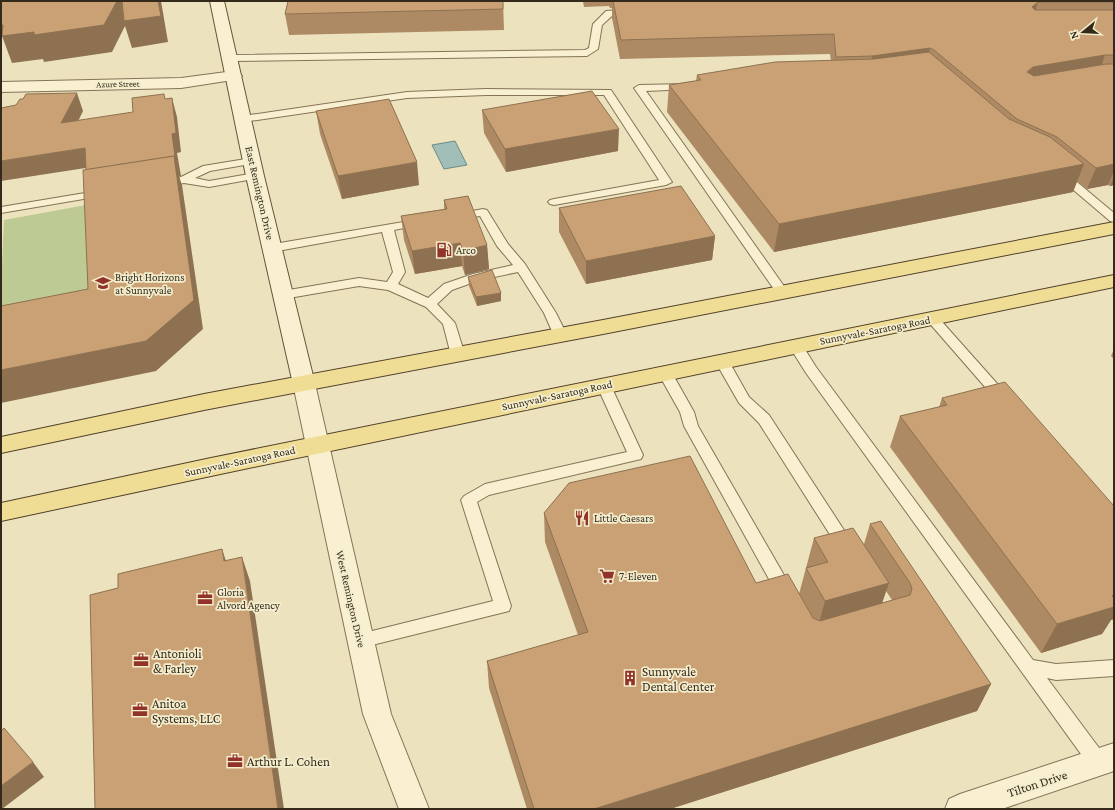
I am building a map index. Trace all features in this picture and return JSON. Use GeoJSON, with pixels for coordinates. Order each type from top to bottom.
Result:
{"type":"FeatureCollection","features":[{"type":"Feature","properties":{"kind":"main road"},"geometry":{"type":"LineString","coordinates":[[1,445],[204,402],[560,336],[1114,228]]}},
{"type":"Feature","properties":{"kind":"main road","name":"Sunnyvale-Saratoga Road"},"geometry":{"type":"LineString","coordinates":[[1,512],[211,466],[316,446],[1114,281]]}},
{"type":"Feature","properties":{"kind":"street","name":"East Remington Drive"},"geometry":{"type":"LineString","coordinates":[[217,1],[304,384]]}},
{"type":"Feature","properties":{"kind":"street","name":"Azure Street"},"geometry":{"type":"LineString","coordinates":[[1,87],[181,83],[234,76]]}},
{"type":"Feature","properties":{"kind":"street","name":"West Remington Drive"},"geometry":{"type":"LineString","coordinates":[[304,384],[316,446],[377,714],[414,809]]}},
{"type":"Feature","properties":{"kind":"street","name":"Tilton Drive"},"geometry":{"type":"LineString","coordinates":[[960,809],[1106,760]]}},
{"type":"Feature","properties":{"kind":"lane"},"geometry":{"type":"LineString","coordinates":[[230,58],[587,53],[593,49],[598,24],[609,13],[640,12]]}},
{"type":"Feature","properties":{"kind":"lane"},"geometry":{"type":"LineString","coordinates":[[694,86],[639,88],[782,292]]}},
{"type":"Feature","properties":{"kind":"lane"},"geometry":{"type":"LineString","coordinates":[[243,119],[407,95],[486,92],[607,92],[666,182],[554,202]]}},
{"type":"Feature","properties":{"kind":"lane"},"geometry":{"type":"LineString","coordinates":[[1051,166],[1114,219]]}},
{"type":"Feature","properties":{"kind":"lane"},"geometry":{"type":"LineString","coordinates":[[184,180],[207,168],[254,168]]}},
{"type":"Feature","properties":{"kind":"lane"},"geometry":{"type":"LineString","coordinates":[[153,185],[184,180],[209,184],[254,168]]}},
{"type":"Feature","properties":{"kind":"lane"},"geometry":{"type":"LineString","coordinates":[[1,210],[115,192]]}},
{"type":"Feature","properties":{"kind":"lane"},"geometry":{"type":"LineString","coordinates":[[446,218],[483,212],[503,246],[521,267],[550,313],[560,336]]}},
{"type":"Feature","properties":{"kind":"lane"},"geometry":{"type":"LineString","coordinates":[[272,248],[431,220]]}},
{"type":"Feature","properties":{"kind":"lane"},"geometry":{"type":"LineString","coordinates":[[387,228],[399,272],[391,286]]}},
{"type":"Feature","properties":{"kind":"lane"},"geometry":{"type":"LineString","coordinates":[[430,304],[448,287],[477,277],[521,267]]}},
{"type":"Feature","properties":{"kind":"lane"},"geometry":{"type":"LineString","coordinates":[[283,295],[359,282],[391,286],[430,304],[449,323],[458,355]]}},
{"type":"Feature","properties":{"kind":"lane"},"geometry":{"type":"LineString","coordinates":[[931,318],[949,341],[984,376],[1013,411]]}},
{"type":"Feature","properties":{"kind":"lane"},"geometry":{"type":"LineString","coordinates":[[796,346],[810,370],[1028,666],[1106,760]]}},
{"type":"Feature","properties":{"kind":"lane"},"geometry":{"type":"LineString","coordinates":[[722,361],[744,400],[764,419],[854,558]]}},
{"type":"Feature","properties":{"kind":"lane"},"geometry":{"type":"LineString","coordinates":[[666,373],[686,412],[691,426],[792,605]]}},
{"type":"Feature","properties":{"kind":"lane"},"geometry":{"type":"LineString","coordinates":[[360,641],[503,606],[469,500],[485,490],[636,455],[604,386]]}},
{"type":"Feature","properties":{"kind":"lane"},"geometry":{"type":"LineString","coordinates":[[1028,666],[1056,672],[1114,668]]}},
{"type":"Feature","properties":{"kind":"green space"},"geometry":{"type":"Polygon","coordinates":[[[86,205],[91,313],[1,331],[4,220],[86,205]]]}},
{"type":"Feature","properties":{"kind":"water"},"geometry":{"type":"Polygon","coordinates":[[[455,141],[467,165],[444,169],[432,145],[455,141]]]}},
{"type":"Feature","properties":{"kind":"building"},"geometry":{"type":"Polygon","coordinates":[[[1,1],[117,1],[104,25],[34,35],[34,32],[2,36],[3,25],[1,25],[1,1]]]}},
{"type":"Feature","properties":{"kind":"building"},"geometry":{"type":"Polygon","coordinates":[[[122,1],[158,1],[161,16],[124,21],[122,1]]]}},
{"type":"Feature","properties":{"kind":"building"},"geometry":{"type":"Polygon","coordinates":[[[288,1],[503,1],[503,9],[285,14],[288,1]]]}},
{"type":"Feature","properties":{"kind":"building"},"geometry":{"type":"Polygon","coordinates":[[[613,1],[1114,1],[1038,2],[1032,7],[1035,10],[1114,10],[1114,55],[1105,55],[1033,67],[1027,72],[1034,76],[1114,64],[1114,164],[1096,168],[1057,137],[1017,119],[930,48],[872,56],[836,57],[834,34],[621,40],[613,1]]]}},
{"type":"Feature","properties":{"kind":"building"},"geometry":{"type":"Polygon","coordinates":[[[929,52],[1009,119],[1050,137],[1084,164],[779,224],[669,85],[701,80],[697,75],[775,62],[874,59],[929,52]]]}},
{"type":"Feature","properties":{"kind":"building"},"geometry":{"type":"Polygon","coordinates":[[[592,91],[619,129],[505,149],[482,110],[592,91]]]}},
{"type":"Feature","properties":{"kind":"building"},"geometry":{"type":"Polygon","coordinates":[[[77,93],[61,123],[133,112],[132,98],[164,94],[165,99],[172,98],[176,133],[172,134],[175,156],[86,170],[85,148],[1,161],[1,108],[16,105],[26,94],[77,93]]]}},
{"type":"Feature","properties":{"kind":"building"},"geometry":{"type":"Polygon","coordinates":[[[389,99],[417,162],[338,176],[316,111],[389,99]]]}},
{"type":"Feature","properties":{"kind":"building"},"geometry":{"type":"Polygon","coordinates":[[[174,156],[194,300],[146,341],[1,370],[1,306],[88,289],[83,170],[174,156]]]}},
{"type":"Feature","properties":{"kind":"building"},"geometry":{"type":"Polygon","coordinates":[[[681,186],[715,236],[586,261],[559,208],[681,186]]]}},
{"type":"Feature","properties":{"kind":"building"},"geometry":{"type":"Polygon","coordinates":[[[468,196],[487,245],[463,251],[460,243],[412,251],[401,216],[447,209],[444,200],[468,196]]]}},
{"type":"Feature","properties":{"kind":"building"},"geometry":{"type":"Polygon","coordinates":[[[492,270],[501,293],[476,297],[468,277],[492,270]]]}},
{"type":"Feature","properties":{"kind":"building"},"geometry":{"type":"Polygon","coordinates":[[[1005,382],[1114,506],[1114,595],[1112,596],[1114,598],[1114,607],[1057,624],[900,416],[947,405],[942,398],[1005,382]]]}},
{"type":"Feature","properties":{"kind":"building"},"geometry":{"type":"Polygon","coordinates":[[[690,456],[756,583],[788,574],[813,618],[820,621],[910,595],[912,589],[910,583],[870,524],[881,521],[991,684],[594,809],[534,809],[487,661],[588,632],[544,513],[569,483],[690,456]]]}},
{"type":"Feature","properties":{"kind":"building"},"geometry":{"type":"Polygon","coordinates":[[[853,528],[889,583],[825,601],[806,568],[828,562],[814,538],[853,528]]]}},
{"type":"Feature","properties":{"kind":"building"},"geometry":{"type":"Polygon","coordinates":[[[222,549],[224,561],[242,557],[278,809],[95,809],[90,595],[118,588],[118,574],[222,549]]]}},
{"type":"Feature","properties":{"kind":"building"},"geometry":{"type":"Polygon","coordinates":[[[4,728],[33,762],[1,786],[1,731],[4,728]]]}},
{"type":"Feature","properties":{"kind":"place","name":"Arco"},"geometry":{"type":"Point","coordinates":[444,250]}},
{"type":"Feature","properties":{"kind":"place","name":"Bright Horizons at Sunnyvale"},"geometry":{"type":"Point","coordinates":[103,283]}},
{"type":"Feature","properties":{"kind":"place","name":"Little Caesars"},"geometry":{"type":"Point","coordinates":[582,518]}},
{"type":"Feature","properties":{"kind":"place","name":"7-Eleven"},"geometry":{"type":"Point","coordinates":[607,576]}},
{"type":"Feature","properties":{"kind":"place","name":"Gloria Alvord Agency"},"geometry":{"type":"Point","coordinates":[205,598]}},
{"type":"Feature","properties":{"kind":"place","name":"Antonioli & Farley"},"geometry":{"type":"Point","coordinates":[141,660]}},
{"type":"Feature","properties":{"kind":"place","name":"Sunnyvale Dental Center"},"geometry":{"type":"Point","coordinates":[630,678]}},
{"type":"Feature","properties":{"kind":"place","name":"Anitoa Systems, LLC"},"geometry":{"type":"Point","coordinates":[140,710]}},
{"type":"Feature","properties":{"kind":"place","name":"Arthur L. Cohen"},"geometry":{"type":"Point","coordinates":[235,761]}}]}
